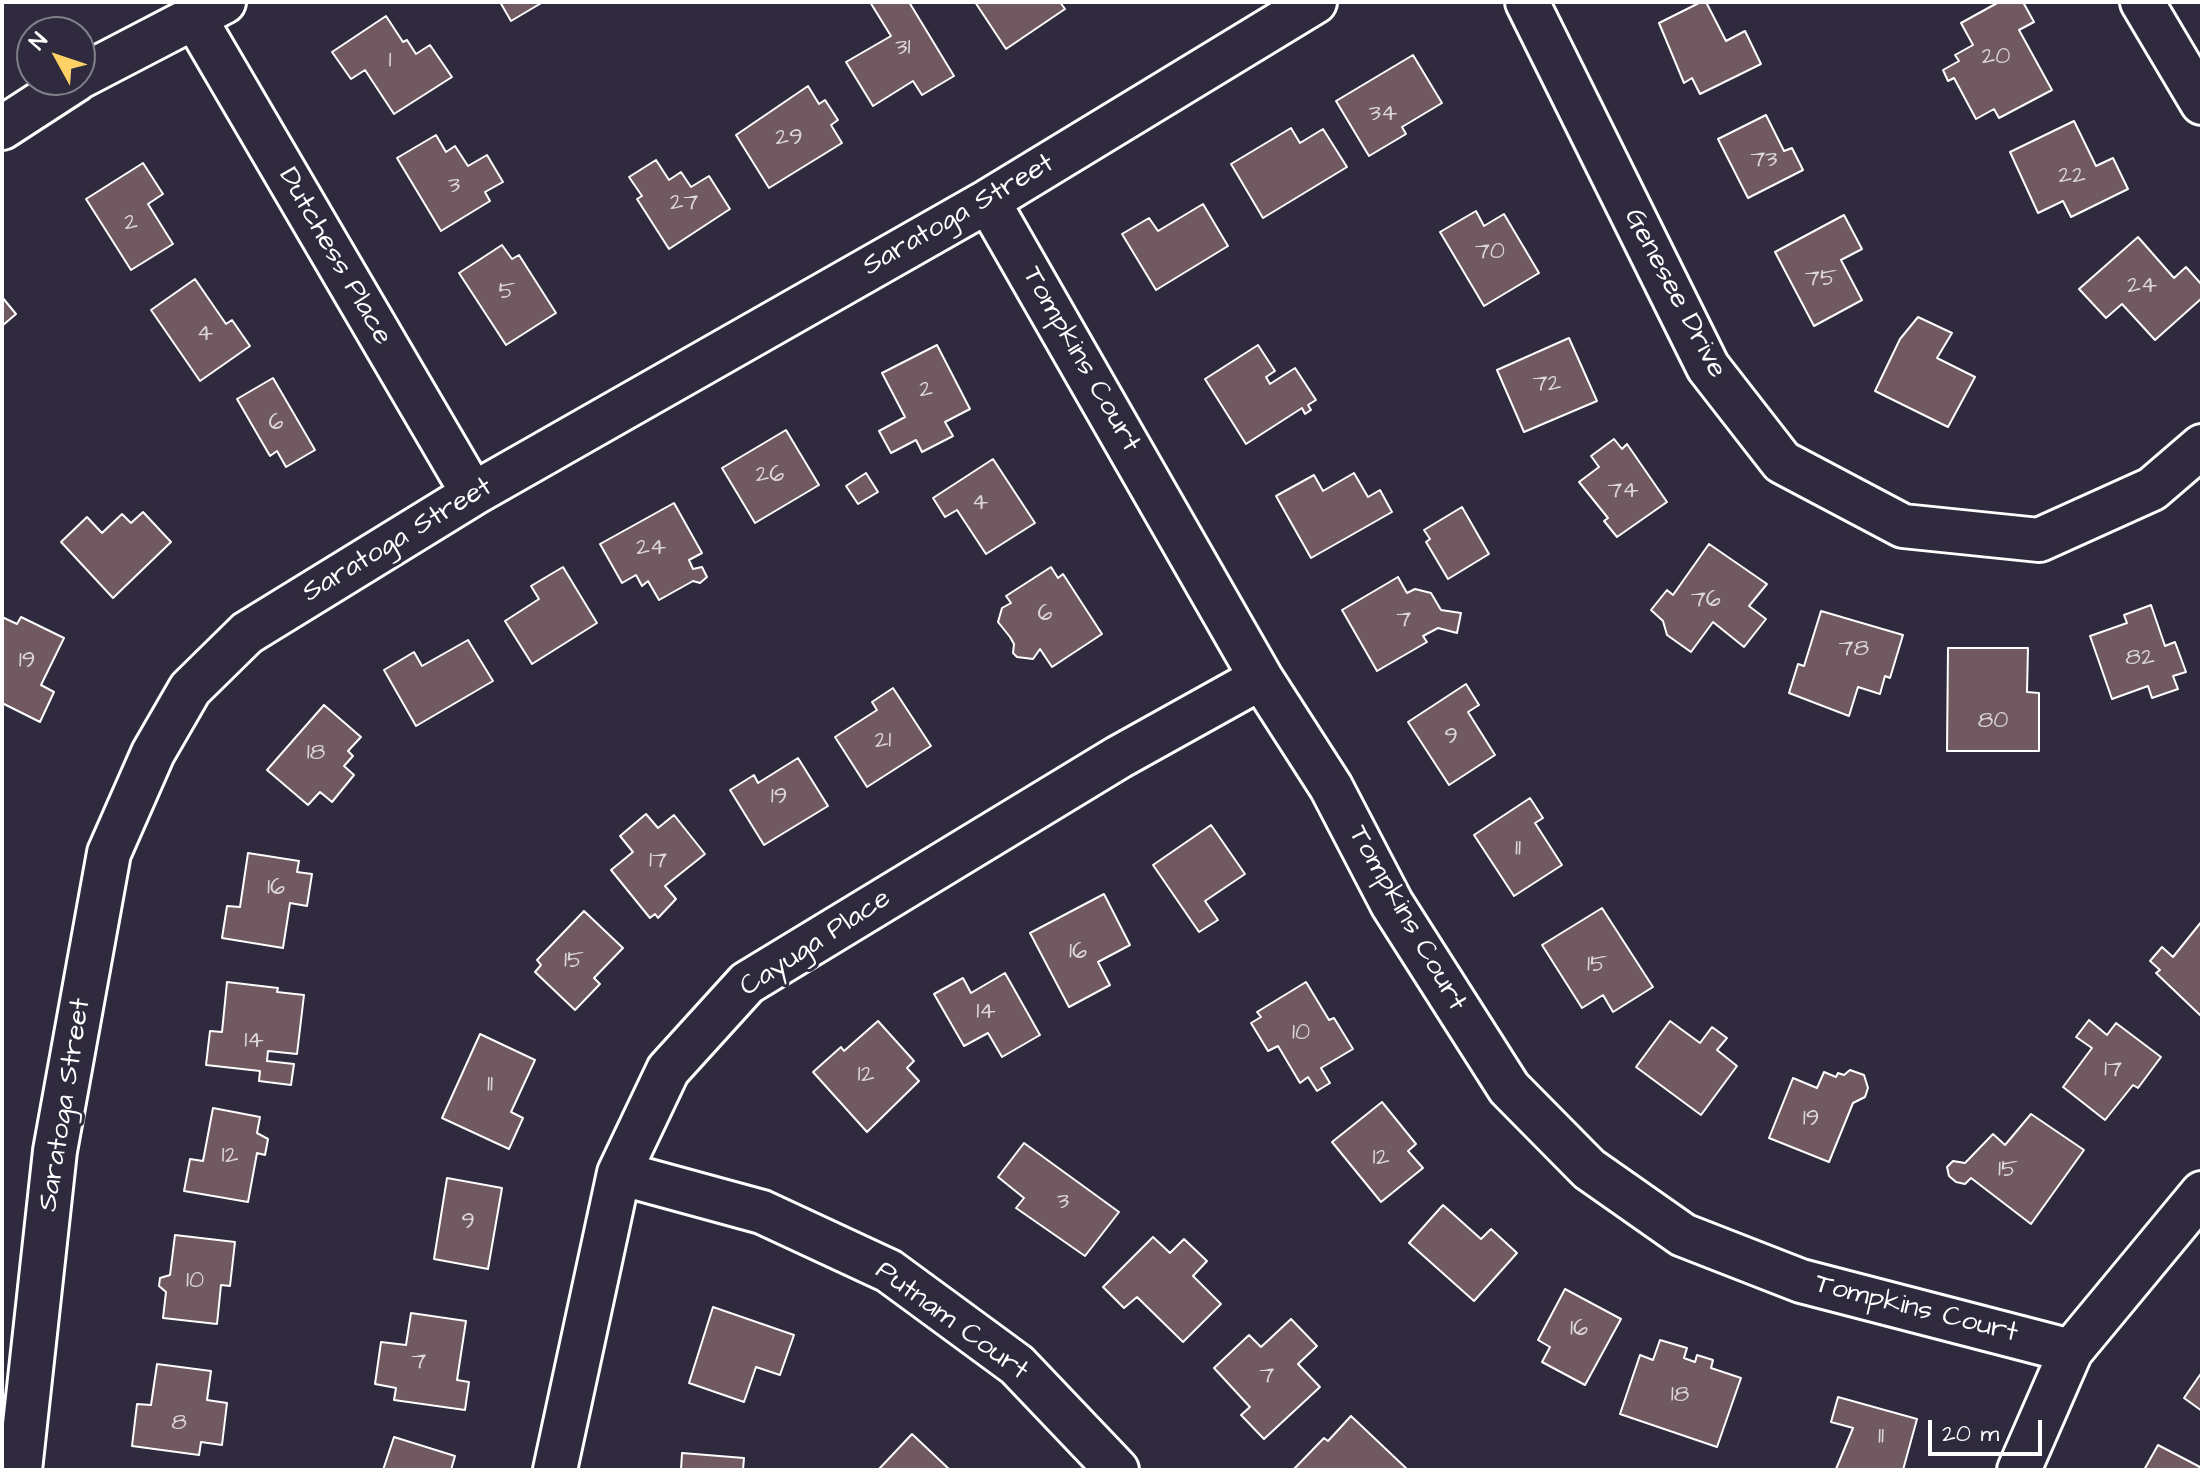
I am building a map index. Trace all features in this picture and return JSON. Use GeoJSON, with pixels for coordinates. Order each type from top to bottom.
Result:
{"type":"FeatureCollection","features":[{"type":"Feature","properties":{"kind":"street","name":"Saratoga Street"},"geometry":{"type":"LineString","coordinates":[[20,1470],[55,1151],[109,853],[153,753],[190,689],[247,633],[473,494],[988,201],[1315,2]]}},
{"type":"Feature","properties":{"kind":"street","name":"Genesee Drive"},"geometry":{"type":"LineString","coordinates":[[1527,2],[1708,367],[1782,462],[1903,526],[2039,540],[2152,489],[2202,446]]}},
{"type":"Feature","properties":{"kind":"street"},"geometry":{"type":"LineString","coordinates":[[2142,2],[2202,103]]}},
{"type":"Feature","properties":{"kind":"street"},"geometry":{"type":"LineString","coordinates":[[96,70],[210,11]]}},
{"type":"Feature","properties":{"kind":"street","name":"Dutchess Place"},"geometry":{"type":"LineString","coordinates":[[210,11],[473,494]]}},
{"type":"Feature","properties":{"kind":"street"},"geometry":{"type":"LineString","coordinates":[[2,128],[52,96]]}},
{"type":"Feature","properties":{"kind":"street","name":"Tompkins Court"},"geometry":{"type":"LineString","coordinates":[[988,201],[1261,678],[1331,787],[1392,904],[1509,1088],[1589,1169],[1683,1235],[1801,1281],[2071,1351]]}},
{"type":"Feature","properties":{"kind":"street","name":"Cayuga Place"},"geometry":{"type":"LineString","coordinates":[[555,1470],[619,1173],[668,1070],[747,983],[1119,757],[1261,678]]}},
{"type":"Feature","properties":{"kind":"street","name":"Putnam Court"},"geometry":{"type":"LineString","coordinates":[[619,1173],[762,1212],[889,1271],[1017,1365],[1117,1470]]}},
{"type":"Feature","properties":{"kind":"street"},"geometry":{"type":"LineString","coordinates":[[2019,1470],[2071,1351],[2202,1193]]}},
{"type":"Feature","properties":{"kind":"building"},"geometry":{"type":"Polygon","coordinates":[[[500,2],[543,2],[511,21],[500,2]]]}},
{"type":"Feature","properties":{"kind":"building"},"geometry":{"type":"Polygon","coordinates":[[[870,2],[909,2],[954,76],[922,95],[913,81],[873,106],[846,62],[891,36],[870,2]]]}},
{"type":"Feature","properties":{"kind":"building"},"geometry":{"type":"Polygon","coordinates":[[[975,2],[1060,2],[1065,9],[1006,49],[975,2]]]}},
{"type":"Feature","properties":{"kind":"building"},"geometry":{"type":"Polygon","coordinates":[[[1706,2],[1726,41],[1745,31],[1761,64],[1700,94],[1692,78],[1684,83],[1659,23],[1706,2]]]}},
{"type":"Feature","properties":{"kind":"building"},"geometry":{"type":"Polygon","coordinates":[[[1999,2],[2023,2],[2034,22],[2019,30],[2052,90],[1999,118],[1994,109],[1976,119],[1954,78],[1948,81],[1943,70],[1959,61],[1955,55],[1973,45],[1961,23],[1999,2]]]}},
{"type":"Feature","properties":{"kind":"building"},"geometry":{"type":"Polygon","coordinates":[[[386,16],[403,42],[407,40],[416,54],[430,45],[452,77],[394,114],[365,70],[351,79],[332,52],[386,16]]]}},
{"type":"Feature","properties":{"kind":"building"},"geometry":{"type":"Polygon","coordinates":[[[1413,55],[1442,103],[1402,127],[1406,134],[1369,156],[1336,101],[1413,55]]]}},
{"type":"Feature","properties":{"kind":"building"},"geometry":{"type":"Polygon","coordinates":[[[808,86],[819,104],[825,100],[838,120],[831,125],[842,143],[769,188],[736,135],[808,86]]]}},
{"type":"Feature","properties":{"kind":"building"},"geometry":{"type":"Polygon","coordinates":[[[1766,115],[1784,151],[1792,148],[1803,170],[1748,198],[1718,139],[1766,115]]]}},
{"type":"Feature","properties":{"kind":"building"},"geometry":{"type":"Polygon","coordinates":[[[2074,121],[2096,166],[2113,158],[2128,189],[2071,217],[2063,201],[2038,213],[2010,152],[2074,121]]]}},
{"type":"Feature","properties":{"kind":"building"},"geometry":{"type":"Polygon","coordinates":[[[1291,128],[1300,143],[1323,129],[1347,167],[1263,218],[1231,164],[1291,128]]]}},
{"type":"Feature","properties":{"kind":"building"},"geometry":{"type":"Polygon","coordinates":[[[436,135],[446,152],[455,146],[468,166],[487,155],[503,182],[485,192],[490,201],[441,231],[397,158],[436,135]]]}},
{"type":"Feature","properties":{"kind":"building"},"geometry":{"type":"Polygon","coordinates":[[[656,160],[669,180],[681,172],[691,187],[709,176],[730,209],[669,249],[637,199],[642,196],[629,177],[656,160]]]}},
{"type":"Feature","properties":{"kind":"building"},"geometry":{"type":"Polygon","coordinates":[[[143,163],[163,194],[148,204],[173,244],[131,270],[86,199],[143,163]]]}},
{"type":"Feature","properties":{"kind":"building"},"geometry":{"type":"Polygon","coordinates":[[[1203,204],[1228,246],[1156,290],[1122,234],[1149,218],[1158,231],[1203,204]]]}},
{"type":"Feature","properties":{"kind":"building"},"geometry":{"type":"Polygon","coordinates":[[[1476,211],[1484,226],[1504,214],[1539,273],[1484,306],[1440,232],[1476,211]]]}},
{"type":"Feature","properties":{"kind":"building"},"geometry":{"type":"Polygon","coordinates":[[[1844,215],[1862,249],[1841,260],[1862,300],[1814,326],[1775,252],[1844,215]]]}},
{"type":"Feature","properties":{"kind":"building"},"geometry":{"type":"Polygon","coordinates":[[[2138,237],[2174,278],[2186,267],[2202,285],[2202,298],[2155,340],[2122,304],[2106,318],[2079,289],[2138,237]]]}},
{"type":"Feature","properties":{"kind":"building"},"geometry":{"type":"Polygon","coordinates":[[[502,245],[512,259],[519,255],[556,313],[506,345],[459,273],[502,245]]]}},
{"type":"Feature","properties":{"kind":"building"},"geometry":{"type":"Polygon","coordinates":[[[195,279],[226,324],[232,320],[250,346],[200,381],[151,310],[195,279]]]}},
{"type":"Feature","properties":{"kind":"building"},"geometry":{"type":"Polygon","coordinates":[[[2,297],[16,314],[2,326],[2,297]]]}},
{"type":"Feature","properties":{"kind":"building"},"geometry":{"type":"Polygon","coordinates":[[[1918,317],[1952,333],[1937,358],[1975,377],[1948,427],[1875,391],[1900,339],[1918,317]]]}},
{"type":"Feature","properties":{"kind":"building"},"geometry":{"type":"Polygon","coordinates":[[[1569,338],[1597,401],[1524,432],[1497,370],[1569,338]]]}},
{"type":"Feature","properties":{"kind":"building"},"geometry":{"type":"Polygon","coordinates":[[[937,345],[970,409],[945,422],[953,436],[922,452],[916,440],[891,453],[879,431],[905,417],[882,373],[937,345]]]}},
{"type":"Feature","properties":{"kind":"building"},"geometry":{"type":"Polygon","coordinates":[[[1258,345],[1275,371],[1266,377],[1270,384],[1295,368],[1316,400],[1308,405],[1311,410],[1305,414],[1302,408],[1246,444],[1205,379],[1258,345]]]}},
{"type":"Feature","properties":{"kind":"building"},"geometry":{"type":"Polygon","coordinates":[[[273,378],[315,450],[286,467],[277,451],[270,456],[237,399],[273,378]]]}},
{"type":"Feature","properties":{"kind":"building"},"geometry":{"type":"Polygon","coordinates":[[[786,430],[819,485],[755,523],[722,468],[786,430]]]}},
{"type":"Feature","properties":{"kind":"building"},"geometry":{"type":"Polygon","coordinates":[[[1614,439],[1622,449],[1627,444],[1667,502],[1617,537],[1604,521],[1608,518],[1579,482],[1599,467],[1591,456],[1614,439]]]}},
{"type":"Feature","properties":{"kind":"building"},"geometry":{"type":"Polygon","coordinates":[[[993,459],[1035,523],[986,554],[957,510],[945,517],[933,498],[993,459]]]}},
{"type":"Feature","properties":{"kind":"building"},"geometry":{"type":"Polygon","coordinates":[[[866,473],[878,492],[858,504],[846,486],[866,473]]]}},
{"type":"Feature","properties":{"kind":"building"},"geometry":{"type":"Polygon","coordinates":[[[1354,473],[1368,497],[1380,490],[1392,512],[1311,558],[1276,496],[1314,475],[1323,491],[1354,473]]]}},
{"type":"Feature","properties":{"kind":"building"},"geometry":{"type":"Polygon","coordinates":[[[674,503],[702,553],[689,560],[693,569],[702,567],[707,577],[700,583],[693,581],[659,600],[648,581],[642,586],[636,575],[622,583],[600,544],[674,503]]]}},
{"type":"Feature","properties":{"kind":"building"},"geometry":{"type":"Polygon","coordinates":[[[1462,507],[1489,554],[1448,579],[1426,542],[1430,539],[1424,530],[1462,507]]]}},
{"type":"Feature","properties":{"kind":"building"},"geometry":{"type":"Polygon","coordinates":[[[143,512],[171,542],[113,598],[61,542],[87,517],[102,533],[122,514],[131,523],[143,512]]]}},
{"type":"Feature","properties":{"kind":"building"},"geometry":{"type":"Polygon","coordinates":[[[1709,544],[1767,584],[1749,606],[1766,619],[1744,647],[1713,622],[1691,652],[1667,635],[1663,621],[1651,610],[1667,590],[1673,595],[1709,544]]]}},
{"type":"Feature","properties":{"kind":"building"},"geometry":{"type":"Polygon","coordinates":[[[563,567],[597,623],[532,664],[505,621],[539,599],[531,586],[563,567]]]}},
{"type":"Feature","properties":{"kind":"building"},"geometry":{"type":"Polygon","coordinates":[[[1051,567],[1058,578],[1063,574],[1102,634],[1052,667],[1040,649],[1033,659],[1017,657],[1013,653],[1014,644],[998,622],[1002,608],[1011,603],[1006,596],[1051,567]]]}},
{"type":"Feature","properties":{"kind":"building"},"geometry":{"type":"Polygon","coordinates":[[[1398,577],[1407,593],[1415,589],[1431,593],[1441,610],[1461,613],[1457,633],[1438,628],[1423,636],[1427,642],[1377,671],[1342,610],[1398,577]]]}},
{"type":"Feature","properties":{"kind":"building"},"geometry":{"type":"Polygon","coordinates":[[[2151,605],[2165,646],[2175,642],[2186,672],[2173,676],[2178,689],[2152,698],[2148,686],[2112,699],[2090,636],[2127,623],[2124,615],[2151,605]]]}},
{"type":"Feature","properties":{"kind":"building"},"geometry":{"type":"Polygon","coordinates":[[[1821,611],[1903,635],[1890,678],[1885,676],[1880,694],[1858,687],[1849,716],[1789,693],[1798,664],[1804,666],[1821,611]]]}},
{"type":"Feature","properties":{"kind":"building"},"geometry":{"type":"Polygon","coordinates":[[[2,617],[17,624],[21,617],[64,638],[41,685],[54,692],[40,722],[2,703],[2,617]]]}},
{"type":"Feature","properties":{"kind":"building"},"geometry":{"type":"Polygon","coordinates":[[[468,640],[493,681],[416,726],[384,670],[414,652],[422,666],[468,640]]]}},
{"type":"Feature","properties":{"kind":"building"},"geometry":{"type":"Polygon","coordinates":[[[1948,648],[2028,648],[2027,692],[2039,693],[2039,751],[1947,751],[1948,648]]]}},
{"type":"Feature","properties":{"kind":"building"},"geometry":{"type":"Polygon","coordinates":[[[1466,684],[1479,705],[1468,712],[1495,755],[1449,785],[1408,722],[1466,684]]]}},
{"type":"Feature","properties":{"kind":"building"},"geometry":{"type":"Polygon","coordinates":[[[893,688],[931,746],[867,787],[835,737],[877,710],[872,702],[893,688]]]}},
{"type":"Feature","properties":{"kind":"building"},"geometry":{"type":"Polygon","coordinates":[[[324,705],[361,737],[348,751],[353,756],[344,766],[354,775],[332,802],[320,792],[308,805],[267,770],[324,705]]]}},
{"type":"Feature","properties":{"kind":"building"},"geometry":{"type":"Polygon","coordinates":[[[798,758],[828,806],[764,845],[730,790],[754,775],[758,783],[798,758]]]}},
{"type":"Feature","properties":{"kind":"building"},"geometry":{"type":"Polygon","coordinates":[[[1530,798],[1543,818],[1535,823],[1562,865],[1514,896],[1474,835],[1530,798]]]}},
{"type":"Feature","properties":{"kind":"building"},"geometry":{"type":"Polygon","coordinates":[[[646,814],[658,828],[674,815],[705,854],[665,886],[676,899],[658,918],[655,914],[650,918],[611,870],[633,852],[620,836],[646,814]]]}},
{"type":"Feature","properties":{"kind":"building"},"geometry":{"type":"Polygon","coordinates":[[[1211,825],[1245,874],[1205,901],[1218,920],[1199,932],[1153,865],[1211,825]]]}},
{"type":"Feature","properties":{"kind":"building"},"geometry":{"type":"Polygon","coordinates":[[[248,853],[299,861],[297,872],[312,874],[307,906],[290,903],[283,948],[222,938],[227,906],[240,907],[248,853]]]}},
{"type":"Feature","properties":{"kind":"building"},"geometry":{"type":"Polygon","coordinates":[[[1104,894],[1130,945],[1098,962],[1110,985],[1069,1007],[1030,933],[1104,894]]]}},
{"type":"Feature","properties":{"kind":"building"},"geometry":{"type":"Polygon","coordinates":[[[1602,908],[1653,987],[1613,1012],[1603,995],[1582,1008],[1542,945],[1602,908]]]}},
{"type":"Feature","properties":{"kind":"building"},"geometry":{"type":"Polygon","coordinates":[[[584,911],[623,948],[594,978],[600,984],[575,1010],[535,972],[541,965],[537,960],[584,911]]]}},
{"type":"Feature","properties":{"kind":"building"},"geometry":{"type":"Polygon","coordinates":[[[2202,921],[2200,1015],[2156,973],[2160,970],[2150,961],[2162,947],[2173,957],[2202,921]]]}},
{"type":"Feature","properties":{"kind":"building"},"geometry":{"type":"Polygon","coordinates":[[[1005,973],[1040,1035],[1002,1057],[988,1033],[964,1046],[934,994],[963,978],[971,993],[1005,973]]]}},
{"type":"Feature","properties":{"kind":"building"},"geometry":{"type":"Polygon","coordinates":[[[227,982],[278,988],[277,992],[304,995],[297,1054],[268,1051],[267,1061],[294,1064],[291,1085],[259,1081],[260,1071],[206,1065],[210,1031],[222,1032],[227,982]]]}},
{"type":"Feature","properties":{"kind":"building"},"geometry":{"type":"Polygon","coordinates":[[[1306,982],[1329,1020],[1334,1018],[1353,1049],[1321,1068],[1330,1083],[1317,1091],[1308,1077],[1300,1083],[1278,1046],[1268,1051],[1251,1023],[1261,1017],[1257,1012],[1306,982]]]}},
{"type":"Feature","properties":{"kind":"building"},"geometry":{"type":"Polygon","coordinates":[[[2089,1020],[2107,1035],[2116,1023],[2161,1057],[2138,1088],[2133,1085],[2105,1120],[2063,1087],[2092,1048],[2076,1037],[2089,1020]]]}},
{"type":"Feature","properties":{"kind":"building"},"geometry":{"type":"Polygon","coordinates":[[[878,1021],[914,1061],[907,1068],[919,1081],[867,1132],[813,1072],[841,1047],[844,1051],[878,1021]]]}},
{"type":"Feature","properties":{"kind":"building"},"geometry":{"type":"Polygon","coordinates":[[[1670,1021],[1700,1043],[1712,1027],[1727,1038],[1717,1050],[1737,1066],[1701,1115],[1636,1067],[1670,1021]]]}},
{"type":"Feature","properties":{"kind":"building"},"geometry":{"type":"Polygon","coordinates":[[[480,1034],[535,1060],[511,1112],[523,1118],[509,1149],[442,1118],[480,1034]]]}},
{"type":"Feature","properties":{"kind":"building"},"geometry":{"type":"Polygon","coordinates":[[[1850,1070],[1864,1075],[1868,1088],[1865,1097],[1853,1103],[1829,1162],[1769,1138],[1793,1078],[1817,1088],[1824,1072],[1836,1077],[1838,1073],[1844,1075],[1850,1070]]]}},
{"type":"Feature","properties":{"kind":"building"},"geometry":{"type":"Polygon","coordinates":[[[1382,1102],[1416,1144],[1408,1151],[1423,1168],[1381,1202],[1332,1142],[1382,1102]]]}},
{"type":"Feature","properties":{"kind":"building"},"geometry":{"type":"Polygon","coordinates":[[[213,1108],[260,1117],[257,1133],[268,1139],[265,1155],[257,1153],[248,1202],[184,1191],[190,1159],[203,1161],[213,1108]]]}},
{"type":"Feature","properties":{"kind":"building"},"geometry":{"type":"Polygon","coordinates":[[[2031,1114],[2084,1150],[2031,1224],[1971,1178],[1965,1184],[1956,1182],[1949,1176],[1947,1167],[1953,1161],[1965,1163],[1993,1134],[2005,1145],[2031,1114]]]}},
{"type":"Feature","properties":{"kind":"building"},"geometry":{"type":"Polygon","coordinates":[[[1024,1143],[1119,1212],[1085,1256],[1016,1208],[1024,1198],[998,1177],[1024,1143]]]}},
{"type":"Feature","properties":{"kind":"building"},"geometry":{"type":"Polygon","coordinates":[[[447,1178],[502,1188],[488,1269],[434,1259],[447,1178]]]}},
{"type":"Feature","properties":{"kind":"building"},"geometry":{"type":"Polygon","coordinates":[[[1443,1205],[1481,1239],[1491,1229],[1517,1253],[1474,1301],[1409,1243],[1443,1205]]]}},
{"type":"Feature","properties":{"kind":"building"},"geometry":{"type":"Polygon","coordinates":[[[175,1235],[235,1242],[230,1286],[221,1285],[217,1324],[163,1318],[166,1292],[159,1286],[160,1278],[170,1275],[175,1235]]]}},
{"type":"Feature","properties":{"kind":"building"},"geometry":{"type":"Polygon","coordinates":[[[1153,1237],[1170,1253],[1184,1239],[1207,1261],[1193,1276],[1221,1304],[1183,1342],[1137,1297],[1124,1308],[1103,1287],[1153,1237]]]}},
{"type":"Feature","properties":{"kind":"building"},"geometry":{"type":"Polygon","coordinates":[[[1565,1289],[1621,1319],[1585,1385],[1542,1362],[1550,1347],[1538,1340],[1565,1289]]]}},
{"type":"Feature","properties":{"kind":"building"},"geometry":{"type":"Polygon","coordinates":[[[713,1307],[794,1335],[780,1375],[756,1367],[744,1402],[689,1383],[713,1307]]]}},
{"type":"Feature","properties":{"kind":"building"},"geometry":{"type":"Polygon","coordinates":[[[411,1313],[466,1321],[457,1380],[469,1382],[465,1410],[394,1400],[396,1388],[375,1384],[381,1342],[406,1345],[411,1313]]]}},
{"type":"Feature","properties":{"kind":"building"},"geometry":{"type":"Polygon","coordinates":[[[1291,1319],[1317,1346],[1298,1364],[1320,1387],[1264,1439],[1241,1415],[1250,1407],[1214,1368],[1249,1335],[1261,1347],[1291,1319]]]}},
{"type":"Feature","properties":{"kind":"building"},"geometry":{"type":"Polygon","coordinates":[[[1660,1340],[1687,1348],[1684,1358],[1695,1362],[1697,1355],[1713,1360],[1711,1368],[1741,1378],[1717,1447],[1620,1414],[1640,1355],[1653,1360],[1660,1340]]]}},
{"type":"Feature","properties":{"kind":"building"},"geometry":{"type":"Polygon","coordinates":[[[157,1364],[211,1371],[207,1400],[227,1403],[222,1445],[201,1442],[199,1455],[132,1446],[137,1404],[151,1405],[157,1364]]]}},
{"type":"Feature","properties":{"kind":"building"},"geometry":{"type":"Polygon","coordinates":[[[2202,1372],[2202,1411],[2184,1398],[2202,1372]]]}},
{"type":"Feature","properties":{"kind":"building"},"geometry":{"type":"Polygon","coordinates":[[[1838,1397],[1917,1419],[1903,1470],[1836,1469],[1853,1428],[1831,1422],[1838,1397]]]}},
{"type":"Feature","properties":{"kind":"building"},"geometry":{"type":"Polygon","coordinates":[[[1351,1416],[1408,1470],[1293,1470],[1324,1438],[1328,1441],[1351,1416]]]}},
{"type":"Feature","properties":{"kind":"building"},"geometry":{"type":"Polygon","coordinates":[[[912,1434],[950,1470],[879,1469],[912,1434]]]}},
{"type":"Feature","properties":{"kind":"building"},"geometry":{"type":"Polygon","coordinates":[[[394,1437],[455,1456],[451,1470],[383,1470],[394,1437]]]}},
{"type":"Feature","properties":{"kind":"building"},"geometry":{"type":"Polygon","coordinates":[[[2158,1445],[2200,1467],[2198,1470],[2144,1470],[2158,1445]]]}},
{"type":"Feature","properties":{"kind":"building"},"geometry":{"type":"Polygon","coordinates":[[[682,1453],[744,1458],[743,1470],[681,1470],[682,1453]]]}}]}
